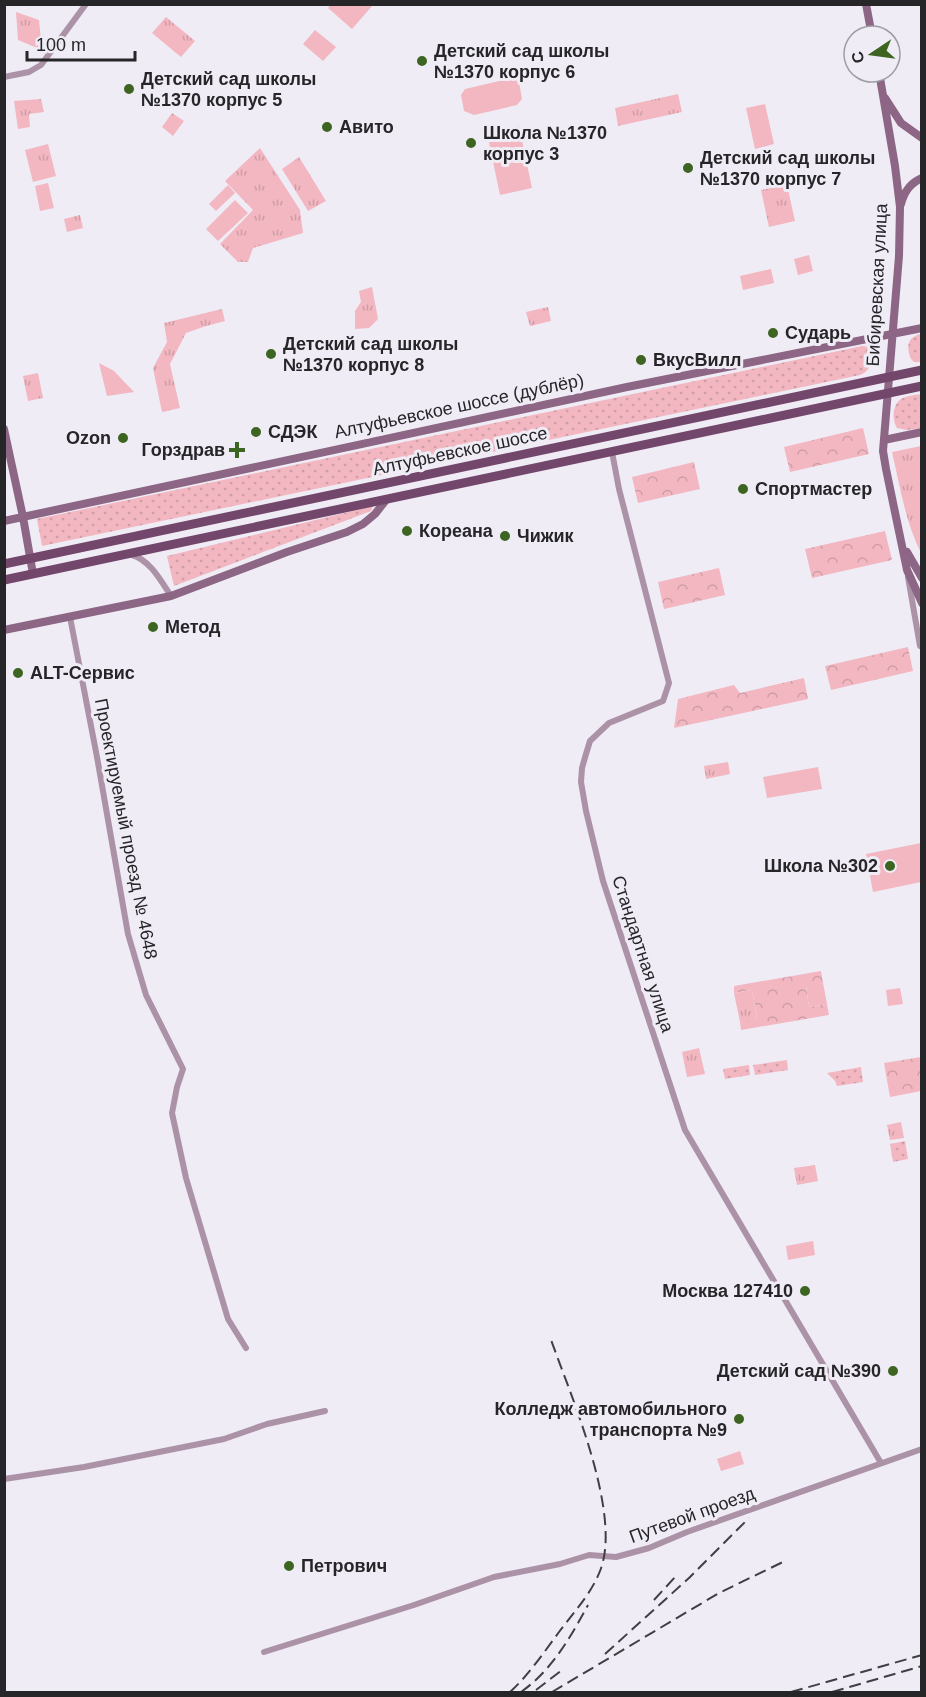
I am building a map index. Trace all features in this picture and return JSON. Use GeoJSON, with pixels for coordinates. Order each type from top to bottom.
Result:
{"type":"FeatureCollection","features":[{"type":"Feature","properties":{"kind":"main road"},"geometry":{"type":"LineString","coordinates":[[866,4],[870,24]]}},
{"type":"Feature","properties":{"kind":"main road","name":"Бибиревская улица"},"geometry":{"type":"LineString","coordinates":[[881,84],[900,207],[899,255],[884,440],[884,459],[898,526]]}},
{"type":"Feature","properties":{"kind":"main road"},"geometry":{"type":"LineString","coordinates":[[883,95],[901,123],[921,138]]}},
{"type":"Feature","properties":{"kind":"main road"},"geometry":{"type":"LineString","coordinates":[[900,207],[909,187],[915,180],[921,178]]}},
{"type":"Feature","properties":{"kind":"main road","name":"Алтуфьевское шоссе (дублёр)"},"geometry":{"type":"LineString","coordinates":[[4,521],[627,387],[921,328]]}},
{"type":"Feature","properties":{"kind":"main road","name":"Алтуфьевское шоссе"},"geometry":{"type":"LineString","coordinates":[[4,564],[921,370]]}},
{"type":"Feature","properties":{"kind":"main road","name":"Алтуфьевское шоссе"},"geometry":{"type":"LineString","coordinates":[[4,580],[921,386]]}},
{"type":"Feature","properties":{"kind":"main road"},"geometry":{"type":"LineString","coordinates":[[4,429],[33,574]]}},
{"type":"Feature","properties":{"kind":"main road"},"geometry":{"type":"LineString","coordinates":[[884,440],[921,432]]}},
{"type":"Feature","properties":{"kind":"main road"},"geometry":{"type":"LineString","coordinates":[[4,630],[171,596],[297,548],[346,532],[363,524],[386,500]]}},
{"type":"Feature","properties":{"kind":"main road"},"geometry":{"type":"LineString","coordinates":[[898,526],[907,570],[921,603]]}},
{"type":"Feature","properties":{"kind":"main road"},"geometry":{"type":"LineString","coordinates":[[898,526],[908,555],[921,578]]}},
{"type":"Feature","properties":{"kind":"street"},"geometry":{"type":"LineString","coordinates":[[4,77],[29,72],[41,65],[86,4]]}},
{"type":"Feature","properties":{"kind":"street","name":"Стандартная улица"},"geometry":{"type":"LineString","coordinates":[[612,452],[619,489],[669,683],[663,701],[609,723],[590,741],[582,768],[581,782],[603,881],[685,1130],[881,1462]]}},
{"type":"Feature","properties":{"kind":"street"},"geometry":{"type":"LineString","coordinates":[[129,554],[140,557],[171,596]]}},
{"type":"Feature","properties":{"kind":"street"},"geometry":{"type":"LineString","coordinates":[[907,570],[911,603],[921,647]]}},
{"type":"Feature","properties":{"kind":"street","name":"Проектируемый проезд № 4648"},"geometry":{"type":"LineString","coordinates":[[70,617],[128,934],[146,995],[183,1069],[172,1113],[186,1178],[228,1319],[246,1348]]}},
{"type":"Feature","properties":{"kind":"street"},"geometry":{"type":"LineString","coordinates":[[4,1479],[84,1467],[224,1439],[267,1424],[325,1411]]}},
{"type":"Feature","properties":{"kind":"street","name":"Путевой проезд"},"geometry":{"type":"LineString","coordinates":[[264,1652],[414,1605],[494,1576],[560,1564],[589,1555],[616,1557],[649,1548],[687,1532],[921,1449]]}},
{"type":"Feature","properties":{"kind":"green space"},"geometry":{"type":"Polygon","coordinates":[[[331,4],[373,5],[352,29],[328,8],[331,4]]]}},
{"type":"Feature","properties":{"kind":"green space"},"geometry":{"type":"Polygon","coordinates":[[[16,12],[39,20],[42,50],[18,40],[16,12]]]}},
{"type":"Feature","properties":{"kind":"green space"},"geometry":{"type":"Polygon","coordinates":[[[166,17],[195,41],[181,57],[152,33],[166,17]]]}},
{"type":"Feature","properties":{"kind":"green space"},"geometry":{"type":"Polygon","coordinates":[[[315,30],[336,47],[323,61],[303,44],[315,30]]]}},
{"type":"Feature","properties":{"kind":"green space"},"geometry":{"type":"Polygon","coordinates":[[[512,78],[519,82],[522,99],[517,105],[474,115],[464,111],[461,95],[465,89],[512,78]]]}},
{"type":"Feature","properties":{"kind":"green space"},"geometry":{"type":"Polygon","coordinates":[[[678,94],[682,112],[618,126],[615,108],[678,94]]]}},
{"type":"Feature","properties":{"kind":"green space"},"geometry":{"type":"Polygon","coordinates":[[[41,99],[44,112],[29,114],[30,127],[18,129],[14,101],[41,99]]]}},
{"type":"Feature","properties":{"kind":"green space"},"geometry":{"type":"Polygon","coordinates":[[[765,104],[774,144],[755,149],[746,108],[765,104]]]}},
{"type":"Feature","properties":{"kind":"green space"},"geometry":{"type":"Polygon","coordinates":[[[172,113],[184,121],[173,136],[162,127],[172,113]]]}},
{"type":"Feature","properties":{"kind":"green space"},"geometry":{"type":"Polygon","coordinates":[[[519,126],[532,188],[500,195],[487,133],[519,126]]]}},
{"type":"Feature","properties":{"kind":"green space"},"geometry":{"type":"Polygon","coordinates":[[[48,144],[56,176],[33,182],[25,150],[48,144]]]}},
{"type":"Feature","properties":{"kind":"green space"},"geometry":{"type":"Polygon","coordinates":[[[260,148],[300,210],[303,233],[253,248],[248,262],[238,262],[220,244],[253,210],[225,181],[260,148]]]}},
{"type":"Feature","properties":{"kind":"green space"},"geometry":{"type":"Polygon","coordinates":[[[299,157],[326,201],[308,211],[282,169],[299,157]]]}},
{"type":"Feature","properties":{"kind":"green space"},"geometry":{"type":"Polygon","coordinates":[[[48,183],[54,208],[40,211],[35,186],[48,183]]]}},
{"type":"Feature","properties":{"kind":"green space"},"geometry":{"type":"Polygon","coordinates":[[[228,185],[235,193],[216,211],[209,204],[228,185]]]}},
{"type":"Feature","properties":{"kind":"green space"},"geometry":{"type":"Polygon","coordinates":[[[787,185],[795,221],[769,227],[761,190],[787,185]]]}},
{"type":"Feature","properties":{"kind":"green space"},"geometry":{"type":"Polygon","coordinates":[[[235,200],[248,213],[218,241],[206,229],[235,200]]]}},
{"type":"Feature","properties":{"kind":"green space"},"geometry":{"type":"Polygon","coordinates":[[[80,215],[83,228],[67,232],[64,219],[80,215]]]}},
{"type":"Feature","properties":{"kind":"green space"},"geometry":{"type":"Polygon","coordinates":[[[809,255],[813,271],[798,275],[794,259],[809,255]]]}},
{"type":"Feature","properties":{"kind":"green space"},"geometry":{"type":"Polygon","coordinates":[[[771,269],[774,283],[743,290],[740,276],[771,269]]]}},
{"type":"Feature","properties":{"kind":"green space"},"geometry":{"type":"Polygon","coordinates":[[[372,287],[378,319],[369,328],[355,329],[355,311],[361,302],[359,291],[372,287]]]}},
{"type":"Feature","properties":{"kind":"green space"},"geometry":{"type":"Polygon","coordinates":[[[548,307],[551,321],[530,326],[526,312],[548,307]]]}},
{"type":"Feature","properties":{"kind":"green space"},"geometry":{"type":"Polygon","coordinates":[[[222,309],[225,321],[186,333],[170,364],[180,408],[162,412],[153,368],[167,342],[164,323],[222,309]]]}},
{"type":"Feature","properties":{"kind":"green space"},"geometry":{"type":"Polygon","coordinates":[[[921,334],[921,362],[914,362],[909,355],[909,343],[913,337],[921,334]]]}},
{"type":"Feature","properties":{"kind":"green space"},"geometry":{"type":"Polygon","coordinates":[[[862,346],[871,350],[873,359],[865,373],[860,375],[42,546],[37,519],[862,346]]]}},
{"type":"Feature","properties":{"kind":"green space"},"geometry":{"type":"Polygon","coordinates":[[[99,363],[114,371],[134,392],[107,396],[99,363]]]}},
{"type":"Feature","properties":{"kind":"green space"},"geometry":{"type":"Polygon","coordinates":[[[38,373],[43,398],[28,401],[23,376],[38,373]]]}},
{"type":"Feature","properties":{"kind":"green space"},"geometry":{"type":"Polygon","coordinates":[[[921,394],[921,428],[907,430],[897,428],[894,413],[898,402],[905,397],[921,394]]]}},
{"type":"Feature","properties":{"kind":"green space"},"geometry":{"type":"Polygon","coordinates":[[[863,428],[869,454],[790,472],[784,447],[863,428]]]}},
{"type":"Feature","properties":{"kind":"green space"},"geometry":{"type":"Polygon","coordinates":[[[922,446],[921,553],[907,516],[892,452],[922,446]]]}},
{"type":"Feature","properties":{"kind":"green space"},"geometry":{"type":"Polygon","coordinates":[[[694,462],[700,489],[638,503],[632,477],[694,462]]]}},
{"type":"Feature","properties":{"kind":"green space"},"geometry":{"type":"Polygon","coordinates":[[[373,506],[371,511],[174,586],[167,556],[373,506]]]}},
{"type":"Feature","properties":{"kind":"green space"},"geometry":{"type":"Polygon","coordinates":[[[885,531],[892,560],[812,578],[805,549],[885,531]]]}},
{"type":"Feature","properties":{"kind":"green space"},"geometry":{"type":"Polygon","coordinates":[[[719,568],[725,595],[664,609],[658,582],[719,568]]]}},
{"type":"Feature","properties":{"kind":"green space"},"geometry":{"type":"Polygon","coordinates":[[[908,647],[913,671],[831,690],[825,666],[908,647]]]}},
{"type":"Feature","properties":{"kind":"green space"},"geometry":{"type":"Polygon","coordinates":[[[804,678],[808,699],[674,728],[678,699],[734,685],[740,693],[804,678]]]}},
{"type":"Feature","properties":{"kind":"green space"},"geometry":{"type":"Polygon","coordinates":[[[728,762],[730,774],[706,779],[704,766],[728,762]]]}},
{"type":"Feature","properties":{"kind":"green space"},"geometry":{"type":"Polygon","coordinates":[[[818,767],[822,789],[767,798],[763,777],[818,767]]]}},
{"type":"Feature","properties":{"kind":"green space"},"geometry":{"type":"Polygon","coordinates":[[[921,843],[921,882],[873,892],[866,854],[921,843]]]}},
{"type":"Feature","properties":{"kind":"green space"},"geometry":{"type":"Polygon","coordinates":[[[821,971],[823,983],[806,987],[809,1007],[827,1004],[829,1015],[741,1030],[740,1022],[757,1018],[752,990],[734,993],[734,986],[821,971]]]}},
{"type":"Feature","properties":{"kind":"green space"},"geometry":{"type":"Polygon","coordinates":[[[823,983],[827,1004],[809,1007],[806,986],[823,983]]]}},
{"type":"Feature","properties":{"kind":"green space"},"geometry":{"type":"Polygon","coordinates":[[[900,988],[903,1004],[888,1006],[886,990],[900,988]]]}},
{"type":"Feature","properties":{"kind":"green space"},"geometry":{"type":"Polygon","coordinates":[[[752,990],[757,1019],[740,1022],[734,993],[752,990]]]}},
{"type":"Feature","properties":{"kind":"green space"},"geometry":{"type":"Polygon","coordinates":[[[699,1048],[705,1074],[687,1077],[682,1052],[699,1048]]]}},
{"type":"Feature","properties":{"kind":"green space"},"geometry":{"type":"Polygon","coordinates":[[[921,1057],[921,1091],[890,1097],[884,1063],[921,1057]]]}},
{"type":"Feature","properties":{"kind":"green space"},"geometry":{"type":"Polygon","coordinates":[[[787,1060],[788,1070],[755,1075],[753,1065],[787,1060]]]}},
{"type":"Feature","properties":{"kind":"green space"},"geometry":{"type":"Polygon","coordinates":[[[749,1065],[750,1075],[725,1079],[723,1069],[749,1065]]]}},
{"type":"Feature","properties":{"kind":"green space"},"geometry":{"type":"Polygon","coordinates":[[[861,1067],[863,1082],[837,1086],[827,1073],[861,1067]]]}},
{"type":"Feature","properties":{"kind":"green space"},"geometry":{"type":"Polygon","coordinates":[[[901,1122],[904,1138],[890,1140],[887,1125],[901,1122]]]}},
{"type":"Feature","properties":{"kind":"green space"},"geometry":{"type":"Polygon","coordinates":[[[905,1141],[908,1159],[893,1162],[890,1144],[905,1141]]]}},
{"type":"Feature","properties":{"kind":"green space"},"geometry":{"type":"Polygon","coordinates":[[[815,1165],[818,1181],[797,1185],[794,1168],[815,1165]]]}},
{"type":"Feature","properties":{"kind":"green space"},"geometry":{"type":"Polygon","coordinates":[[[813,1241],[815,1255],[788,1260],[786,1246],[813,1241]]]}},
{"type":"Feature","properties":{"kind":"green space"},"geometry":{"type":"Polygon","coordinates":[[[740,1451],[744,1464],[721,1471],[717,1459],[740,1451]]]}},
{"type":"Feature","properties":{"kind":"railway"},"geometry":{"type":"LineString","coordinates":[[510,1692],[536,1664],[587,1595],[600,1571],[605,1547],[605,1518],[600,1487],[581,1421],[550,1337]]}},
{"type":"Feature","properties":{"kind":"railway"},"geometry":{"type":"LineString","coordinates":[[605,1654],[689,1578],[749,1518]]}},
{"type":"Feature","properties":{"kind":"railway"},"geometry":{"type":"LineString","coordinates":[[552,1692],[719,1593],[787,1560]]}},
{"type":"Feature","properties":{"kind":"railway"},"geometry":{"type":"LineString","coordinates":[[654,1600],[676,1576]]}},
{"type":"Feature","properties":{"kind":"railway"},"geometry":{"type":"LineString","coordinates":[[521,1692],[551,1664],[588,1605]]}},
{"type":"Feature","properties":{"kind":"railway"},"geometry":{"type":"LineString","coordinates":[[791,1692],[922,1655]]}},
{"type":"Feature","properties":{"kind":"railway"},"geometry":{"type":"LineString","coordinates":[[832,1692],[922,1666]]}},
{"type":"Feature","properties":{"kind":"railway"},"geometry":{"type":"LineString","coordinates":[[536,1690],[562,1670]]}},
{"type":"Feature","properties":{"kind":"place","name":"Детский сад школы №1370 корпус 6"},"geometry":{"type":"Point","coordinates":[422,61]}},
{"type":"Feature","properties":{"kind":"place","name":"Детский сад школы №1370 корпус 5"},"geometry":{"type":"Point","coordinates":[129,89]}},
{"type":"Feature","properties":{"kind":"place","name":"Авито"},"geometry":{"type":"Point","coordinates":[327,127]}},
{"type":"Feature","properties":{"kind":"place","name":"Школа №1370 корпус 3"},"geometry":{"type":"Point","coordinates":[471,143]}},
{"type":"Feature","properties":{"kind":"place","name":"Детский сад школы №1370 корпус 7"},"geometry":{"type":"Point","coordinates":[688,168]}},
{"type":"Feature","properties":{"kind":"place","name":"Сударь"},"geometry":{"type":"Point","coordinates":[773,333]}},
{"type":"Feature","properties":{"kind":"place","name":"Детский сад школы №1370 корпус 8"},"geometry":{"type":"Point","coordinates":[271,354]}},
{"type":"Feature","properties":{"kind":"place","name":"ВкусВилл"},"geometry":{"type":"Point","coordinates":[641,360]}},
{"type":"Feature","properties":{"kind":"place","name":"СДЭК"},"geometry":{"type":"Point","coordinates":[256,432]}},
{"type":"Feature","properties":{"kind":"place","name":"Ozon"},"geometry":{"type":"Point","coordinates":[123,438]}},
{"type":"Feature","properties":{"kind":"place","name":"Горздрав"},"geometry":{"type":"Point","coordinates":[237,450]}},
{"type":"Feature","properties":{"kind":"place","name":"Спортмастер"},"geometry":{"type":"Point","coordinates":[743,489]}},
{"type":"Feature","properties":{"kind":"place","name":"Кореана"},"geometry":{"type":"Point","coordinates":[407,531]}},
{"type":"Feature","properties":{"kind":"place","name":"Чижик"},"geometry":{"type":"Point","coordinates":[505,536]}},
{"type":"Feature","properties":{"kind":"place","name":"Метод"},"geometry":{"type":"Point","coordinates":[153,627]}},
{"type":"Feature","properties":{"kind":"place","name":"ALT-Сервис"},"geometry":{"type":"Point","coordinates":[18,673]}},
{"type":"Feature","properties":{"kind":"place","name":"Школа №302"},"geometry":{"type":"Point","coordinates":[890,866]}},
{"type":"Feature","properties":{"kind":"place","name":"Москва 127410"},"geometry":{"type":"Point","coordinates":[805,1291]}},
{"type":"Feature","properties":{"kind":"place","name":"Детский сад №390"},"geometry":{"type":"Point","coordinates":[893,1371]}},
{"type":"Feature","properties":{"kind":"place","name":"Колледж автомобильного транспорта №9"},"geometry":{"type":"Point","coordinates":[739,1419]}},
{"type":"Feature","properties":{"kind":"place","name":"Петрович"},"geometry":{"type":"Point","coordinates":[289,1566]}}]}
